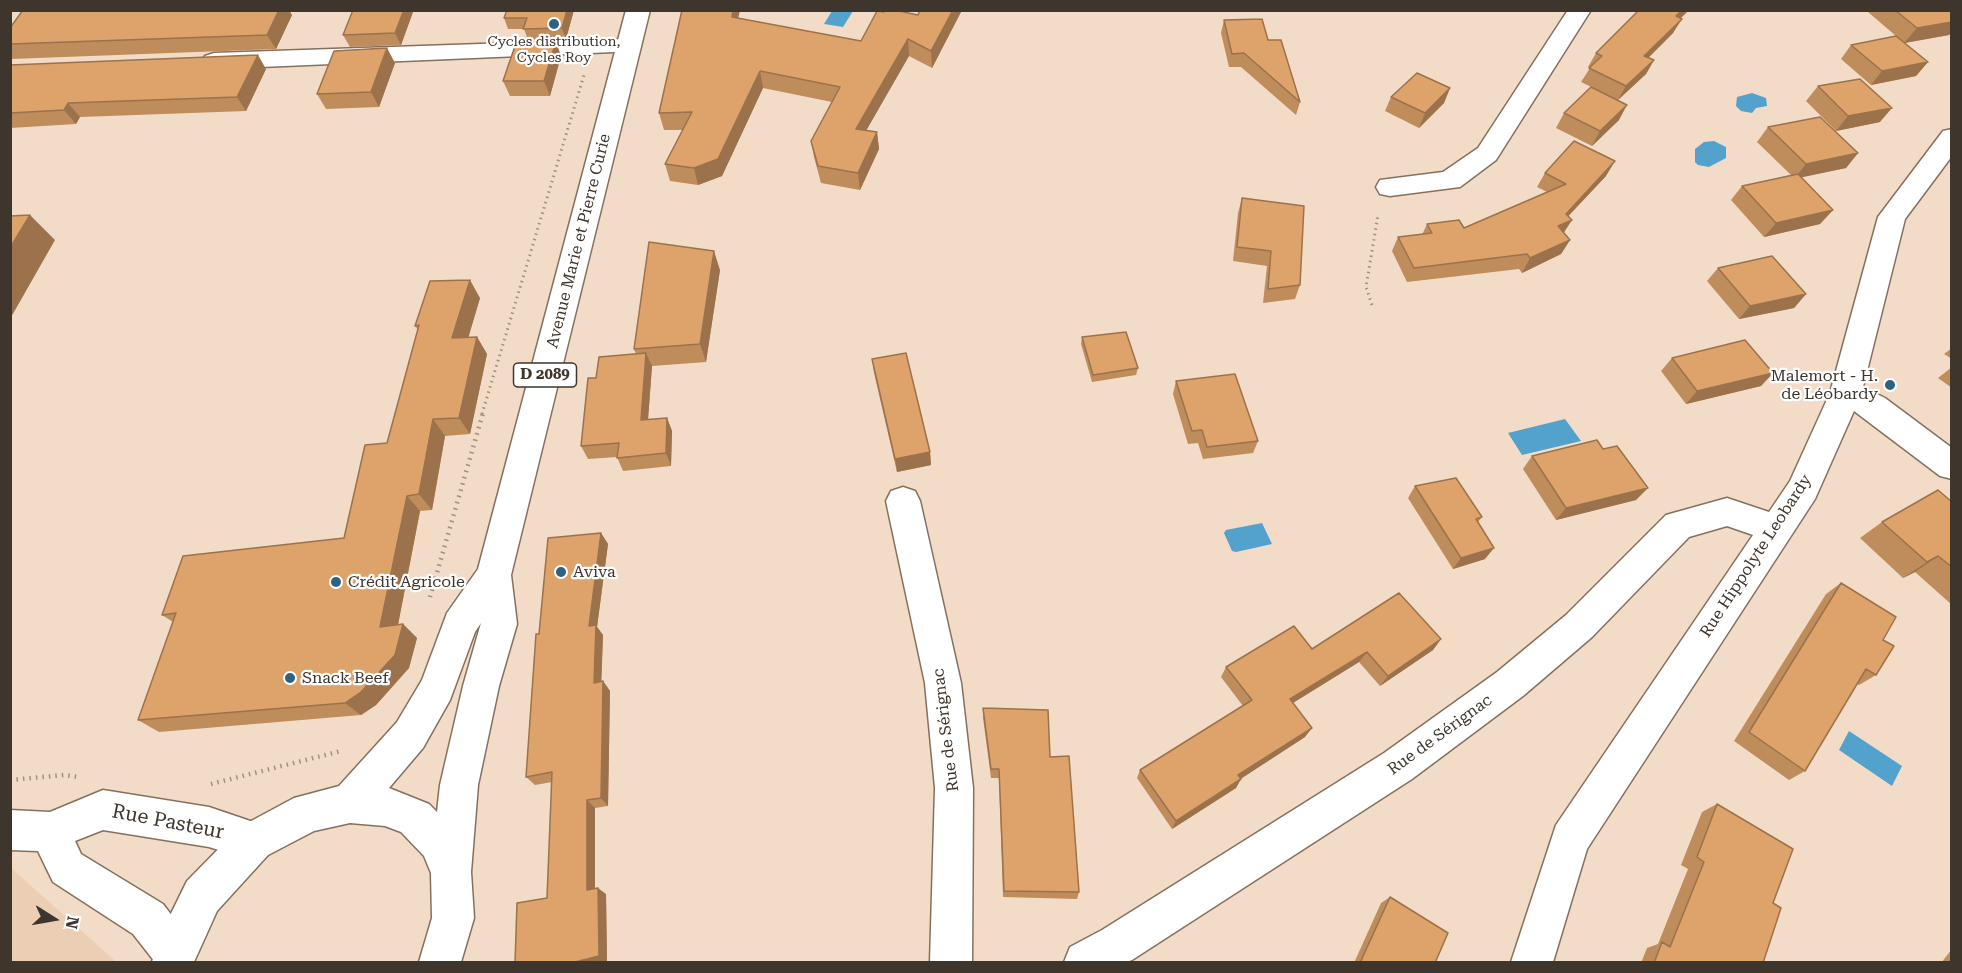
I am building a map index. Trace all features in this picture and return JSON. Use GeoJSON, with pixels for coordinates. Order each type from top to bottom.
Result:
{"type":"FeatureCollection","features":[{"type":"Feature","properties":{"kind":"street","name":"Avenue Marie et Pierre Curie"},"geometry":{"type":"LineString","coordinates":[[451,873],[459,785],[481,686],[499,624],[494,575],[638,10]]}},
{"type":"Feature","properties":{"kind":"street"},"geometry":{"type":"LineString","coordinates":[[1390,187],[1450,180],[1487,154],[1580,10]]}},
{"type":"Feature","properties":{"kind":"street"},"geometry":{"type":"LineString","coordinates":[[189,62],[629,46]]}},
{"type":"Feature","properties":{"kind":"street","name":"Rue Hippolyte Leobardy"},"geometry":{"type":"LineString","coordinates":[[1532,963],[1570,839],[1803,489],[1846,393],[1892,217],[1952,137]]}},
{"type":"Feature","properties":{"kind":"street"},"geometry":{"type":"LineString","coordinates":[[1846,393],[1874,407],[1952,466]]}},
{"type":"Feature","properties":{"kind":"street","name":"Rue de Sérignac"},"geometry":{"type":"LineString","coordinates":[[903,501],[943,683],[953,776],[951,963]]}},
{"type":"Feature","properties":{"kind":"street","name":"Rue de Sérignac"},"geometry":{"type":"LineString","coordinates":[[1085,963],[1381,778],[1482,705],[1579,626],[1678,525],[1727,512],[1777,528]]}},
{"type":"Feature","properties":{"kind":"street","name":"Avenue Marie et Pierre Curie"},"geometry":{"type":"LineString","coordinates":[[350,803],[410,735],[437,688],[460,624],[494,575]]}},
{"type":"Feature","properties":{"kind":"street"},"geometry":{"type":"LineString","coordinates":[[173,958],[202,896],[254,841],[308,812],[350,803],[385,806],[415,818],[438,842],[451,873],[453,918],[440,963]]}},
{"type":"Feature","properties":{"kind":"street","name":"Rue Pasteur"},"geometry":{"type":"LineString","coordinates":[[10,830],[50,832],[103,810],[209,827],[254,841]]}},
{"type":"Feature","properties":{"kind":"street"},"geometry":{"type":"LineString","coordinates":[[50,832],[67,868],[148,919],[173,958]]}},
{"type":"Feature","properties":{"kind":"path"},"geometry":{"type":"LineString","coordinates":[[428,606],[530,249],[593,46]]}},
{"type":"Feature","properties":{"kind":"path"},"geometry":{"type":"LineString","coordinates":[[1372,305],[1366,287],[1378,214],[1390,187]]}},
{"type":"Feature","properties":{"kind":"path"},"geometry":{"type":"LineString","coordinates":[[206,786],[352,748]]}},
{"type":"Feature","properties":{"kind":"path"},"geometry":{"type":"LineString","coordinates":[[10,780],[64,775],[88,778]]}},
{"type":"Feature","properties":{"kind":"shaded area"},"geometry":{"type":"Polygon","coordinates":[[[11,868],[112,958],[115,962],[11,962],[11,868]]]}},
{"type":"Feature","properties":{"kind":"water"},"geometry":{"type":"Polygon","coordinates":[[[832,11],[853,11],[843,27],[824,24],[832,11]]]}},
{"type":"Feature","properties":{"kind":"water"},"geometry":{"type":"Polygon","coordinates":[[[1752,93],[1766,98],[1767,106],[1756,108],[1752,113],[1741,111],[1736,106],[1737,97],[1752,93]]]}},
{"type":"Feature","properties":{"kind":"water"},"geometry":{"type":"Polygon","coordinates":[[[1714,141],[1726,147],[1726,158],[1709,167],[1698,165],[1695,162],[1695,149],[1704,142],[1714,141]]]}},
{"type":"Feature","properties":{"kind":"water"},"geometry":{"type":"Polygon","coordinates":[[[1565,419],[1581,441],[1522,455],[1508,433],[1565,419]]]}},
{"type":"Feature","properties":{"kind":"water"},"geometry":{"type":"Polygon","coordinates":[[[1262,523],[1272,544],[1232,551],[1224,533],[1226,530],[1262,523]]]}},
{"type":"Feature","properties":{"kind":"water"},"geometry":{"type":"Polygon","coordinates":[[[1849,731],[1902,766],[1892,786],[1839,750],[1849,731]]]}},
{"type":"Feature","properties":{"kind":"building"},"geometry":{"type":"Polygon","coordinates":[[[23,10],[279,10],[267,35],[10,44],[10,28],[23,10]]]}},
{"type":"Feature","properties":{"kind":"building"},"geometry":{"type":"Polygon","coordinates":[[[353,10],[404,10],[395,33],[343,35],[353,10]]]}},
{"type":"Feature","properties":{"kind":"building"},"geometry":{"type":"Polygon","coordinates":[[[507,10],[567,10],[562,28],[523,29],[527,18],[504,18],[507,10]]]}},
{"type":"Feature","properties":{"kind":"building"},"geometry":{"type":"Polygon","coordinates":[[[682,10],[733,10],[732,17],[861,41],[877,11],[894,10],[918,15],[920,10],[953,10],[931,51],[908,39],[856,129],[877,132],[858,173],[818,166],[811,141],[840,87],[760,71],[718,159],[694,168],[665,164],[692,112],[659,113],[682,10]]]}},
{"type":"Feature","properties":{"kind":"building"},"geometry":{"type":"Polygon","coordinates":[[[1639,10],[1682,10],[1676,16],[1682,19],[1644,56],[1654,60],[1626,86],[1589,68],[1602,56],[1596,53],[1639,10]]]}},
{"type":"Feature","properties":{"kind":"building"},"geometry":{"type":"Polygon","coordinates":[[[1895,10],[1950,10],[1952,22],[1917,28],[1895,10]]]}},
{"type":"Feature","properties":{"kind":"building"},"geometry":{"type":"Polygon","coordinates":[[[1262,19],[1268,40],[1281,40],[1300,102],[1244,53],[1232,54],[1224,20],[1262,19]]]}},
{"type":"Feature","properties":{"kind":"building"},"geometry":{"type":"Polygon","coordinates":[[[1896,36],[1928,62],[1882,71],[1851,45],[1896,36]]]}},
{"type":"Feature","properties":{"kind":"building"},"geometry":{"type":"Polygon","coordinates":[[[556,41],[544,81],[503,81],[516,43],[556,41]]]}},
{"type":"Feature","properties":{"kind":"building"},"geometry":{"type":"Polygon","coordinates":[[[387,48],[371,92],[317,94],[334,51],[387,48]]]}},
{"type":"Feature","properties":{"kind":"building"},"geometry":{"type":"Polygon","coordinates":[[[258,55],[237,97],[68,103],[64,110],[10,113],[10,65],[258,55]]]}},
{"type":"Feature","properties":{"kind":"building"},"geometry":{"type":"Polygon","coordinates":[[[1417,73],[1450,88],[1425,113],[1391,97],[1417,73]]]}},
{"type":"Feature","properties":{"kind":"building"},"geometry":{"type":"Polygon","coordinates":[[[1860,79],[1892,108],[1848,116],[1818,86],[1860,79]]]}},
{"type":"Feature","properties":{"kind":"building"},"geometry":{"type":"Polygon","coordinates":[[[1591,87],[1627,105],[1600,131],[1564,113],[1591,87]]]}},
{"type":"Feature","properties":{"kind":"building"},"geometry":{"type":"Polygon","coordinates":[[[1820,117],[1858,153],[1806,164],[1768,127],[1820,117]]]}},
{"type":"Feature","properties":{"kind":"building"},"geometry":{"type":"Polygon","coordinates":[[[1574,141],[1615,161],[1566,214],[1572,220],[1558,226],[1570,240],[1530,258],[1527,254],[1414,268],[1398,237],[1432,233],[1427,224],[1459,220],[1464,228],[1566,184],[1545,173],[1574,141]]]}},
{"type":"Feature","properties":{"kind":"building"},"geometry":{"type":"Polygon","coordinates":[[[1798,174],[1833,210],[1776,223],[1742,186],[1798,174]]]}},
{"type":"Feature","properties":{"kind":"building"},"geometry":{"type":"Polygon","coordinates":[[[1242,198],[1304,206],[1300,285],[1268,289],[1271,251],[1237,247],[1242,198]]]}},
{"type":"Feature","properties":{"kind":"building"},"geometry":{"type":"Polygon","coordinates":[[[30,215],[10,248],[10,216],[30,215]]]}},
{"type":"Feature","properties":{"kind":"building"},"geometry":{"type":"Polygon","coordinates":[[[649,242],[714,251],[700,344],[634,349],[649,242]]]}},
{"type":"Feature","properties":{"kind":"building"},"geometry":{"type":"Polygon","coordinates":[[[1772,256],[1806,294],[1750,306],[1718,268],[1772,256]]]}},
{"type":"Feature","properties":{"kind":"building"},"geometry":{"type":"Polygon","coordinates":[[[470,280],[452,338],[477,337],[459,418],[433,419],[419,494],[407,496],[380,627],[403,624],[395,655],[361,692],[345,703],[138,720],[176,613],[162,615],[183,556],[344,538],[365,445],[387,443],[419,325],[415,326],[430,281],[470,280]]]}},
{"type":"Feature","properties":{"kind":"building"},"geometry":{"type":"Polygon","coordinates":[[[1126,332],[1138,368],[1093,375],[1082,337],[1126,332]]]}},
{"type":"Feature","properties":{"kind":"building"},"geometry":{"type":"Polygon","coordinates":[[[1745,340],[1773,373],[1697,391],[1672,358],[1745,340]]]}},
{"type":"Feature","properties":{"kind":"building"},"geometry":{"type":"Polygon","coordinates":[[[646,353],[641,420],[667,418],[666,453],[617,458],[619,443],[581,446],[588,378],[596,378],[599,357],[646,353]]]}},
{"type":"Feature","properties":{"kind":"building"},"geometry":{"type":"Polygon","coordinates":[[[906,353],[930,452],[895,459],[872,359],[906,353]]]}},
{"type":"Feature","properties":{"kind":"building"},"geometry":{"type":"Polygon","coordinates":[[[1235,374],[1258,441],[1207,447],[1202,430],[1192,431],[1176,381],[1235,374]]]}},
{"type":"Feature","properties":{"kind":"building"},"geometry":{"type":"Polygon","coordinates":[[[1597,440],[1603,449],[1617,446],[1648,488],[1566,508],[1532,456],[1597,440]]]}},
{"type":"Feature","properties":{"kind":"building"},"geometry":{"type":"Polygon","coordinates":[[[1456,478],[1482,517],[1476,519],[1494,548],[1461,558],[1415,486],[1456,478]]]}},
{"type":"Feature","properties":{"kind":"building"},"geometry":{"type":"Polygon","coordinates":[[[1938,490],[1952,502],[1952,567],[1938,556],[1927,562],[1882,522],[1938,490]]]}},
{"type":"Feature","properties":{"kind":"building"},"geometry":{"type":"Polygon","coordinates":[[[601,533],[589,626],[596,625],[594,683],[603,681],[601,798],[587,800],[587,890],[598,888],[599,956],[571,963],[515,963],[517,903],[547,898],[552,772],[526,777],[536,634],[539,634],[548,538],[601,533]]]}},
{"type":"Feature","properties":{"kind":"building"},"geometry":{"type":"Polygon","coordinates":[[[1841,583],[1896,617],[1883,640],[1894,646],[1876,675],[1866,669],[1805,771],[1749,732],[1841,583]]]}},
{"type":"Feature","properties":{"kind":"building"},"geometry":{"type":"Polygon","coordinates":[[[1399,593],[1441,639],[1388,676],[1367,652],[1290,699],[1312,728],[1238,775],[1241,779],[1176,821],[1140,770],[1252,700],[1226,667],[1294,626],[1312,649],[1399,593]]]}},
{"type":"Feature","properties":{"kind":"building"},"geometry":{"type":"Polygon","coordinates":[[[983,708],[1048,710],[1050,757],[1069,756],[1079,892],[1004,891],[999,769],[991,769],[983,708]]]}},
{"type":"Feature","properties":{"kind":"building"},"geometry":{"type":"Polygon","coordinates":[[[1717,804],[1793,849],[1773,903],[1781,908],[1763,963],[1654,963],[1662,942],[1670,947],[1704,862],[1697,857],[1717,804]]]}},
{"type":"Feature","properties":{"kind":"building"},"geometry":{"type":"Polygon","coordinates":[[[1390,897],[1448,933],[1435,963],[1360,963],[1390,897]]]}},
{"type":"Feature","properties":{"kind":"place","name":"Cycles distribution, Cycles Roy"},"geometry":{"type":"Point","coordinates":[554,24]}},
{"type":"Feature","properties":{"kind":"place","name":"Malemort - H. de Léobardy"},"geometry":{"type":"Point","coordinates":[1890,385]}},
{"type":"Feature","properties":{"kind":"place","name":"Aviva"},"geometry":{"type":"Point","coordinates":[561,572]}},
{"type":"Feature","properties":{"kind":"place","name":"Crédit Agricole"},"geometry":{"type":"Point","coordinates":[336,582]}},
{"type":"Feature","properties":{"kind":"place","name":"Snack Beef"},"geometry":{"type":"Point","coordinates":[290,678]}}]}
